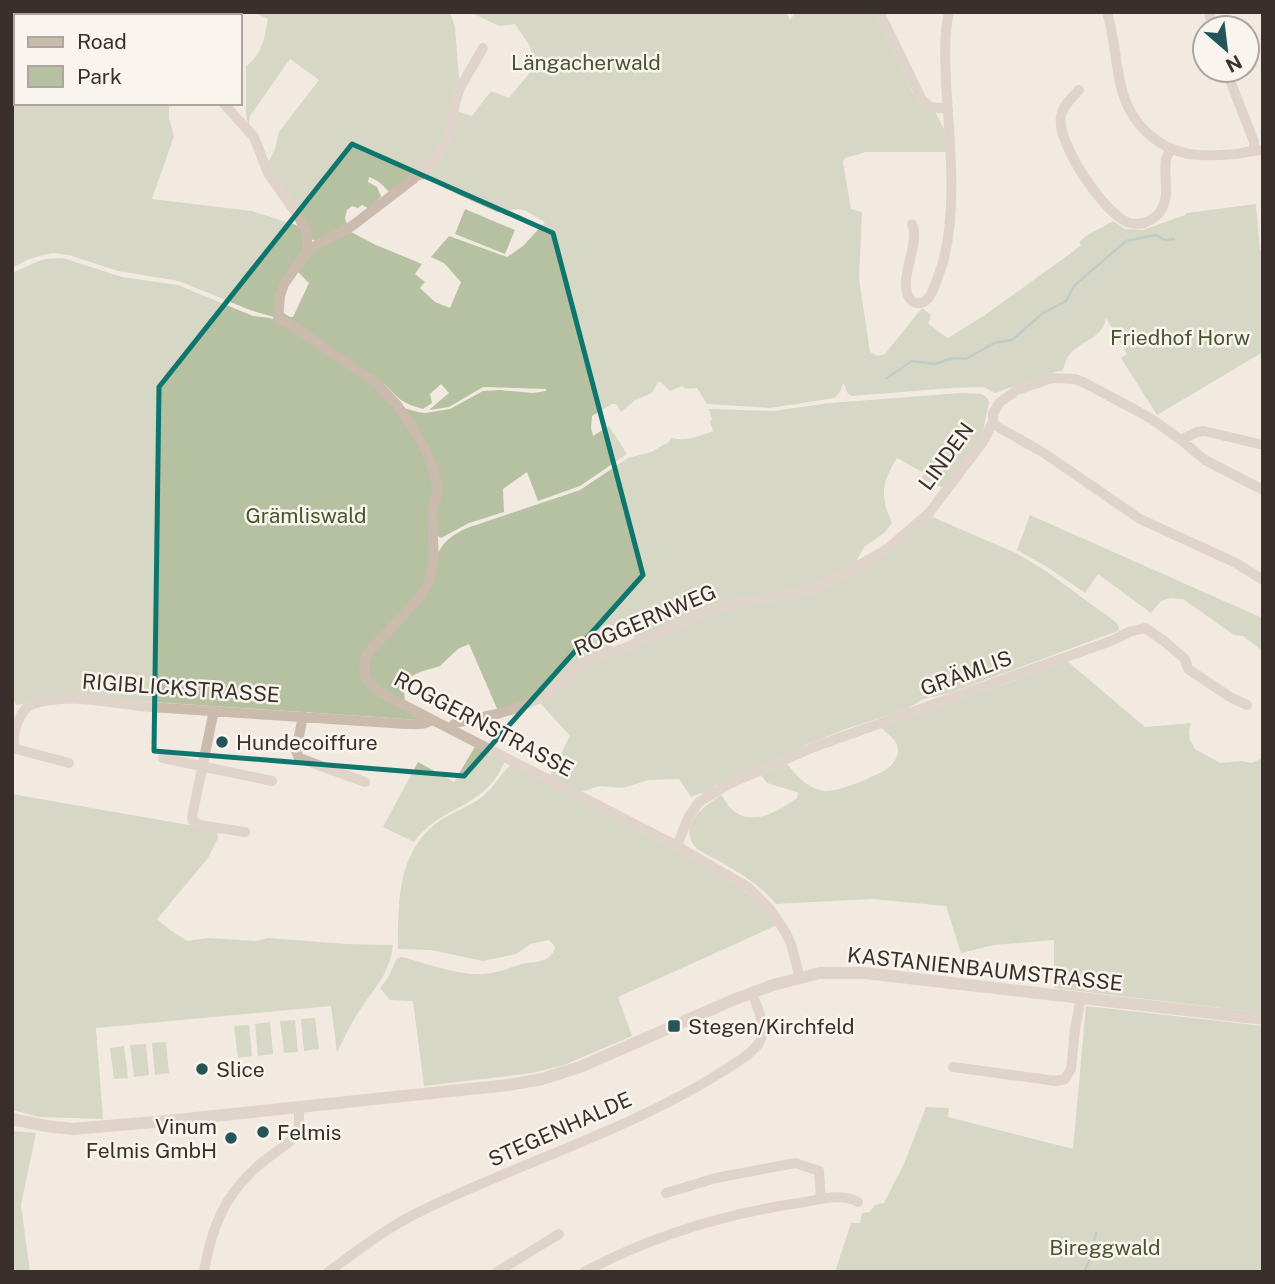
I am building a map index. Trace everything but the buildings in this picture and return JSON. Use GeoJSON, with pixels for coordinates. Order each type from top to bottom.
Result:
{"type":"FeatureCollection","features":[{"type":"Feature","properties":{"kind":"street"},"geometry":{"type":"LineString","coordinates":[[879,12],[922,100],[930,107],[948,109]]}},
{"type":"Feature","properties":{"kind":"street"},"geometry":{"type":"LineString","coordinates":[[912,224],[915,232],[906,280],[912,301],[917,304],[924,303],[929,297],[940,272],[951,217],[945,44],[948,12]]}},
{"type":"Feature","properties":{"kind":"street"},"geometry":{"type":"LineString","coordinates":[[1107,12],[1127,106],[1136,123],[1170,149],[1197,155],[1238,154],[1258,150],[1231,84]]}},
{"type":"Feature","properties":{"kind":"street"},"geometry":{"type":"LineString","coordinates":[[225,105],[254,137],[268,173],[306,231],[308,250],[352,226],[412,180],[440,154],[450,136],[460,88],[483,48]]}},
{"type":"Feature","properties":{"kind":"street"},"geometry":{"type":"LineString","coordinates":[[1079,90],[1061,115],[1066,143],[1079,171],[1094,191],[1111,211],[1126,222],[1147,222],[1161,209],[1165,201],[1166,160],[1170,149]]}},
{"type":"Feature","properties":{"kind":"street","name":"ROGGERNSTRASSE"},"geometry":{"type":"LineString","coordinates":[[308,250],[284,284],[278,320],[290,324],[377,384],[397,405],[415,430],[432,466],[438,491],[432,512],[434,562],[428,584],[419,598],[367,654],[363,664],[366,680],[373,687],[431,719],[677,846],[748,887],[761,898],[786,933],[800,978]]}},
{"type":"Feature","properties":{"kind":"street","name":"LINDEN"},"geometry":{"type":"LineString","coordinates":[[929,513],[976,451],[993,422],[996,409],[1006,397],[1017,390],[1052,378],[1083,382],[1132,408],[1153,420],[1205,460],[1263,490]]}},
{"type":"Feature","properties":{"kind":"street"},"geometry":{"type":"LineString","coordinates":[[993,422],[1044,453],[1140,519],[1236,564],[1263,580]]}},
{"type":"Feature","properties":{"kind":"street"},"geometry":{"type":"LineString","coordinates":[[1181,440],[1203,431],[1263,445]]}},
{"type":"Feature","properties":{"kind":"street","name":"ROGGERNWEG"},"geometry":{"type":"LineString","coordinates":[[450,728],[455,723],[507,711],[543,697],[588,662],[709,611],[727,605],[800,593],[822,585],[887,549],[929,513]]}},
{"type":"Feature","properties":{"kind":"street","name":"GRÄMLIS"},"geometry":{"type":"LineString","coordinates":[[677,846],[688,818],[699,802],[731,783],[814,747],[1145,628],[1185,659],[1188,668],[1230,697],[1247,705]]}},
{"type":"Feature","properties":{"kind":"street","name":"RIGIBLICKSTRASSE"},"geometry":{"type":"LineString","coordinates":[[69,763],[16,749],[13,741],[25,708],[62,699],[78,699],[149,707],[406,724],[425,724],[431,719]]}},
{"type":"Feature","properties":{"kind":"street"},"geometry":{"type":"LineString","coordinates":[[214,710],[193,821],[199,825],[245,832]]}},
{"type":"Feature","properties":{"kind":"street"},"geometry":{"type":"LineString","coordinates":[[303,716],[297,755],[303,760],[365,782]]}},
{"type":"Feature","properties":{"kind":"street"},"geometry":{"type":"LineString","coordinates":[[163,758],[272,781]]}},
{"type":"Feature","properties":{"kind":"street","name":"KASTANIENBAUMSTRASSE"},"geometry":{"type":"LineString","coordinates":[[12,1119],[72,1129],[496,1087],[542,1079],[581,1066],[752,993],[820,973],[865,973],[1263,1018]]}},
{"type":"Feature","properties":{"kind":"street","name":"STEGENHALDE"},"geometry":{"type":"LineString","coordinates":[[328,1272],[374,1239],[416,1214],[645,1114],[688,1093],[725,1070],[761,1041],[763,1032],[752,993]]}},
{"type":"Feature","properties":{"kind":"street"},"geometry":{"type":"LineString","coordinates":[[953,1067],[1034,1079],[1065,1079],[1071,1069],[1081,998]]}},
{"type":"Feature","properties":{"kind":"street"},"geometry":{"type":"LineString","coordinates":[[204,1272],[208,1248],[228,1199],[250,1173],[297,1135],[299,1107]]}},
{"type":"Feature","properties":{"kind":"street"},"geometry":{"type":"LineString","coordinates":[[666,1193],[716,1178],[795,1163],[819,1171],[821,1199]]}},
{"type":"Feature","properties":{"kind":"street"},"geometry":{"type":"LineString","coordinates":[[584,1272],[649,1241],[747,1212],[841,1197],[858,1202]]}},
{"type":"Feature","properties":{"kind":"street"},"geometry":{"type":"LineString","coordinates":[[497,1272],[559,1234]]}},
{"type":"Feature","properties":{"kind":"highlighted area"},"geometry":{"type":"Polygon","coordinates":[[[352,144],[553,233],[643,575],[464,776],[154,751],[159,387],[352,144]]]}},
{"type":"Feature","properties":{"kind":"green space"},"geometry":{"type":"Polygon","coordinates":[[[12,12],[22,14],[14,14],[14,105],[173,105],[169,107],[169,119],[174,136],[152,199],[252,211],[302,227],[306,245],[287,275],[277,318],[179,281],[118,271],[69,255],[43,255],[12,268],[12,12]]]}},
{"type":"Feature","properties":{"kind":"green space"},"geometry":{"type":"Polygon","coordinates":[[[27,12],[217,12],[217,14],[27,12]]]}},
{"type":"Feature","properties":{"kind":"green space"},"geometry":{"type":"Polygon","coordinates":[[[253,12],[450,12],[455,27],[459,78],[463,81],[450,126],[434,157],[389,192],[369,177],[368,182],[377,187],[380,198],[368,208],[362,205],[358,208],[352,206],[347,210],[347,225],[316,241],[311,239],[267,165],[279,132],[319,80],[290,59],[250,116],[248,126],[246,66],[259,51],[268,19],[253,12]]]}},
{"type":"Feature","properties":{"kind":"green space"},"geometry":{"type":"Polygon","coordinates":[[[470,12],[786,12],[790,20],[796,12],[876,12],[913,94],[932,106],[944,129],[947,152],[866,152],[845,158],[843,162],[851,209],[862,212],[859,279],[870,352],[878,356],[885,354],[922,308],[931,315],[928,324],[948,338],[985,315],[1071,253],[1081,245],[1079,242],[1086,236],[1113,221],[1125,229],[1143,230],[1187,213],[1256,204],[1260,251],[1263,251],[1263,352],[1157,415],[1121,358],[1127,354],[1106,318],[1101,330],[1069,356],[1063,370],[995,393],[984,387],[852,396],[848,394],[843,383],[834,398],[770,408],[707,404],[697,388],[686,389],[682,386],[670,391],[658,382],[652,393],[635,400],[621,412],[616,404],[612,404],[592,416],[593,436],[609,426],[627,454],[580,486],[538,501],[527,472],[503,489],[504,512],[469,523],[441,538],[436,535],[433,563],[426,585],[372,644],[361,678],[422,718],[420,720],[64,696],[16,705],[12,694],[12,273],[46,259],[63,258],[122,277],[178,285],[253,316],[286,324],[377,386],[393,405],[418,412],[450,409],[483,391],[546,391],[483,387],[449,407],[429,410],[449,393],[441,384],[430,394],[432,403],[423,409],[401,400],[384,384],[286,321],[280,311],[293,317],[309,283],[296,270],[313,251],[349,231],[422,264],[415,274],[425,282],[420,288],[435,302],[450,308],[461,282],[444,263],[431,257],[449,236],[507,257],[523,246],[545,222],[518,209],[497,212],[428,179],[416,180],[441,155],[456,111],[472,116],[491,91],[509,98],[535,66],[530,46],[515,24],[499,26],[470,12]]]}},
{"type":"Feature","properties":{"kind":"green space"},"geometry":{"type":"Polygon","coordinates":[[[465,209],[515,230],[505,254],[455,234],[465,209]]]}},
{"type":"Feature","properties":{"kind":"green space"},"geometry":{"type":"Polygon","coordinates":[[[961,393],[982,394],[988,399],[982,437],[941,487],[922,479],[924,473],[897,458],[884,490],[885,505],[892,523],[885,532],[864,547],[855,563],[817,586],[739,601],[636,641],[630,627],[607,635],[613,649],[550,690],[498,711],[469,644],[458,649],[440,666],[403,681],[405,702],[370,680],[367,661],[409,613],[439,552],[449,539],[467,528],[580,490],[628,458],[651,452],[672,438],[688,439],[713,431],[709,409],[773,411],[830,403],[961,393]]]}},
{"type":"Feature","properties":{"kind":"green space"},"geometry":{"type":"Polygon","coordinates":[[[1030,515],[1260,617],[1263,621],[1263,651],[1243,636],[1234,635],[1183,599],[1170,598],[1161,601],[1151,613],[1098,574],[1085,593],[1017,550],[1030,515]]]}},
{"type":"Feature","properties":{"kind":"green space"},"geometry":{"type":"Polygon","coordinates":[[[930,516],[1016,553],[1046,571],[1117,623],[1118,631],[950,693],[923,699],[907,709],[803,746],[723,785],[717,785],[707,795],[701,793],[691,797],[679,779],[648,780],[623,788],[599,786],[581,792],[549,777],[570,736],[541,704],[582,667],[714,610],[811,591],[930,516]]]}},
{"type":"Feature","properties":{"kind":"green space"},"geometry":{"type":"Polygon","coordinates":[[[1067,661],[1145,727],[1191,723],[1190,740],[1195,749],[1220,763],[1252,763],[1263,758],[1263,1013],[1054,988],[1054,940],[994,945],[961,953],[946,906],[872,899],[776,904],[749,880],[697,849],[691,841],[689,833],[694,818],[721,795],[733,810],[751,817],[767,815],[797,798],[797,792],[767,783],[761,775],[787,764],[804,782],[820,790],[832,791],[857,783],[887,769],[897,756],[896,742],[880,725],[1067,661]]]}},
{"type":"Feature","properties":{"kind":"green space"},"geometry":{"type":"Polygon","coordinates":[[[476,745],[505,761],[495,779],[481,793],[431,825],[414,842],[383,827],[418,762],[454,782],[476,745]]]}},
{"type":"Feature","properties":{"kind":"green space"},"geometry":{"type":"Polygon","coordinates":[[[511,765],[681,853],[741,888],[764,908],[777,925],[618,997],[632,1036],[564,1065],[532,1073],[424,1086],[413,1001],[390,1000],[380,988],[397,958],[402,957],[453,971],[484,974],[541,961],[549,957],[555,949],[549,940],[530,944],[516,954],[483,961],[431,950],[398,949],[402,881],[413,850],[422,836],[435,824],[482,797],[511,765]]]}},
{"type":"Feature","properties":{"kind":"green space"},"geometry":{"type":"Polygon","coordinates":[[[12,794],[217,830],[218,838],[208,858],[157,919],[187,941],[208,938],[256,941],[268,938],[393,945],[384,974],[355,1018],[337,1052],[331,1006],[96,1028],[103,1119],[39,1117],[12,1110],[12,794]]]}},
{"type":"Feature","properties":{"kind":"green space","name":"Bireggwald"},"geometry":{"type":"Polygon","coordinates":[[[1086,1006],[1263,1026],[1263,1272],[835,1272],[851,1223],[860,1223],[862,1213],[870,1212],[875,1205],[884,1203],[904,1164],[926,1107],[949,1108],[948,1117],[1073,1149],[1086,1006]]]}},
{"type":"Feature","properties":{"kind":"green space"},"geometry":{"type":"Polygon","coordinates":[[[315,1018],[319,1049],[304,1051],[301,1019],[315,1018]]]}},
{"type":"Feature","properties":{"kind":"green space"},"geometry":{"type":"Polygon","coordinates":[[[295,1020],[298,1052],[284,1053],[280,1021],[295,1020]]]}},
{"type":"Feature","properties":{"kind":"green space"},"geometry":{"type":"Polygon","coordinates":[[[270,1022],[273,1054],[258,1056],[255,1024],[270,1022]]]}},
{"type":"Feature","properties":{"kind":"green space"},"geometry":{"type":"Polygon","coordinates":[[[249,1025],[252,1056],[238,1058],[234,1026],[249,1025]]]}},
{"type":"Feature","properties":{"kind":"green space"},"geometry":{"type":"Polygon","coordinates":[[[166,1042],[169,1073],[155,1075],[152,1043],[166,1042]]]}},
{"type":"Feature","properties":{"kind":"green space"},"geometry":{"type":"Polygon","coordinates":[[[146,1044],[149,1075],[134,1077],[130,1045],[146,1044]]]}},
{"type":"Feature","properties":{"kind":"green space"},"geometry":{"type":"Polygon","coordinates":[[[124,1046],[128,1078],[114,1079],[110,1048],[124,1046]]]}},
{"type":"Feature","properties":{"kind":"green space"},"geometry":{"type":"Polygon","coordinates":[[[12,1131],[36,1133],[21,1205],[30,1272],[12,1272],[12,1131]]]}},
{"type":"Feature","properties":{"kind":"waterway"},"geometry":{"type":"LineString","coordinates":[[887,378],[912,361],[935,364],[953,358],[966,359],[994,343],[1012,340],[1043,313],[1066,301],[1074,286],[1126,241],[1155,235],[1165,240],[1174,239]]}},
{"type":"Feature","properties":{"kind":"waterway"},"geometry":{"type":"LineString","coordinates":[[1084,1272],[1091,1257],[1096,1233]]}},
{"type":"Feature","properties":{"kind":"place","name":"Hundecoiffure"},"geometry":{"type":"Point","coordinates":[222,742]}},
{"type":"Feature","properties":{"kind":"place","name":"Stegen/Kirchfeld"},"geometry":{"type":"Point","coordinates":[674,1026]}},
{"type":"Feature","properties":{"kind":"place","name":"Slice"},"geometry":{"type":"Point","coordinates":[202,1069]}},
{"type":"Feature","properties":{"kind":"place","name":"Felmis"},"geometry":{"type":"Point","coordinates":[263,1132]}},
{"type":"Feature","properties":{"kind":"place","name":"Vinum Felmis GmbH"},"geometry":{"type":"Point","coordinates":[231,1138]}},
{"type":"Feature","properties":{"kind":"park label","name":"Längacherwald"},"geometry":{"type":"Point","coordinates":[586,62]}},
{"type":"Feature","properties":{"kind":"park label","name":"Friedhof Horw"},"geometry":{"type":"Point","coordinates":[1180,337]}},
{"type":"Feature","properties":{"kind":"park label","name":"Grämliswald"},"geometry":{"type":"Point","coordinates":[306,515]}}]}
